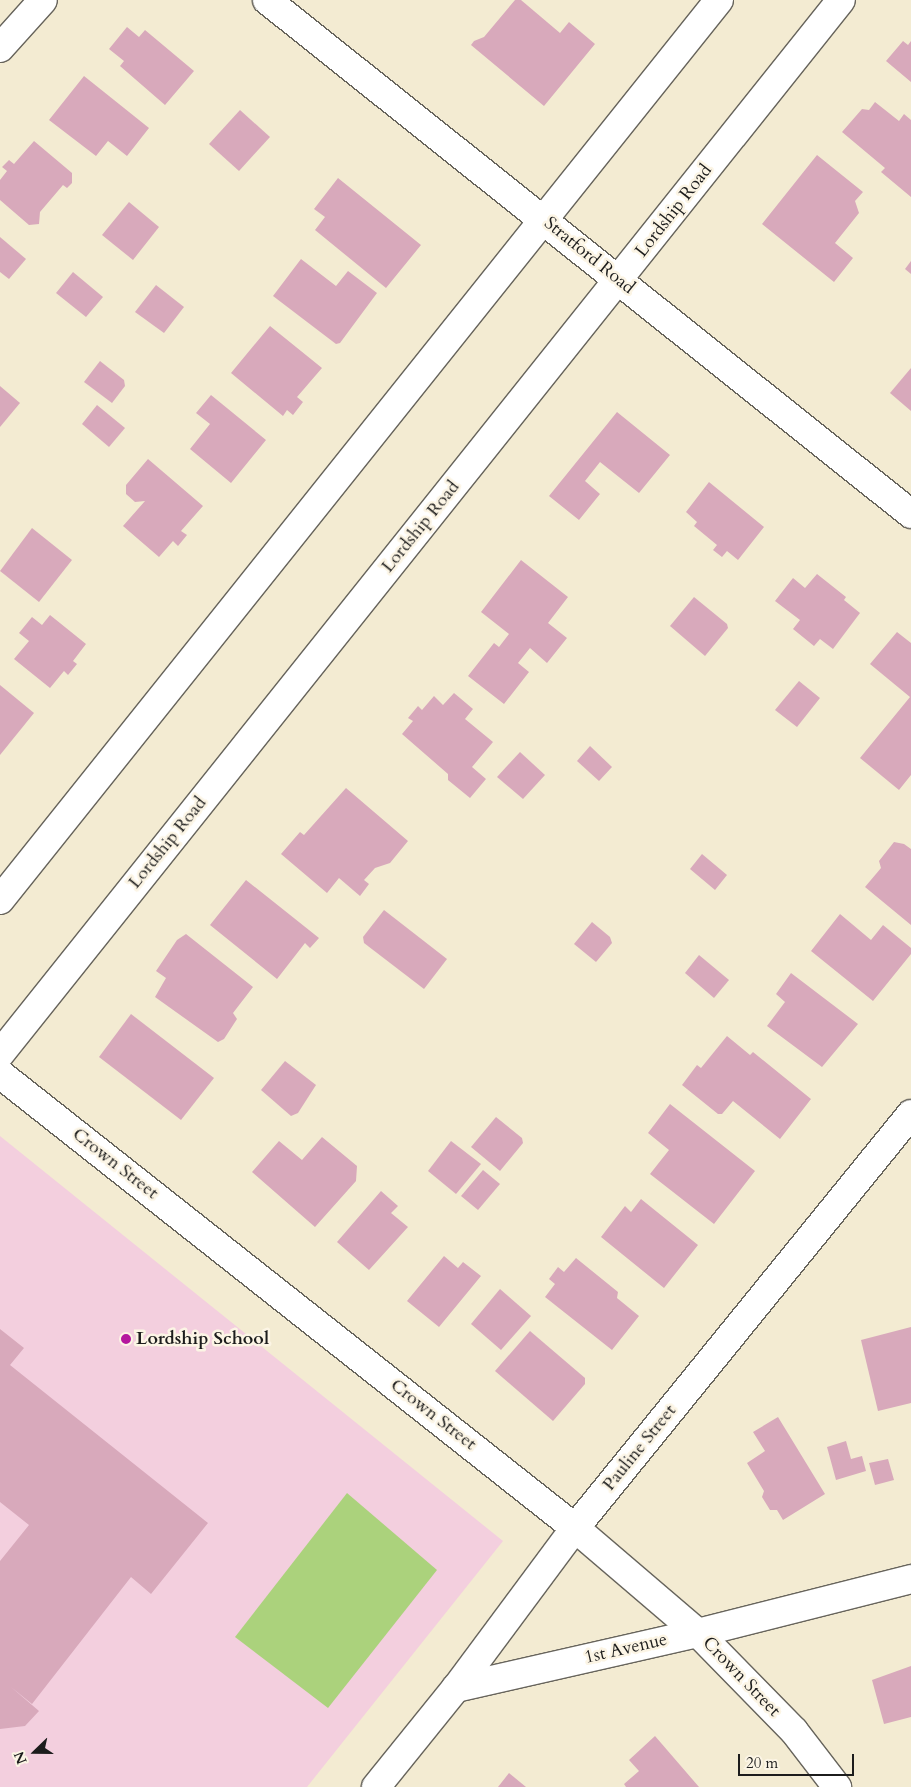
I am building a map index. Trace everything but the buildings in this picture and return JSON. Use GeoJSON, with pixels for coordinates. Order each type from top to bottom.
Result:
{"type":"FeatureCollection","features":[{"type":"Feature","properties":{"kind":"street"},"geometry":{"type":"LineString","coordinates":[[0,48],[43,0]]}},
{"type":"Feature","properties":{"kind":"street","name":"Stratford Road"},"geometry":{"type":"LineString","coordinates":[[266,0],[545,220],[911,514]]}},
{"type":"Feature","properties":{"kind":"street"},"geometry":{"type":"LineString","coordinates":[[0,900],[719,0]]}},
{"type":"Feature","properties":{"kind":"street","name":"Lordship Road"},"geometry":{"type":"LineString","coordinates":[[0,1054],[842,0]]}},
{"type":"Feature","properties":{"kind":"street","name":"Crown Street"},"geometry":{"type":"LineString","coordinates":[[0,1074],[575,1528],[698,1632],[794,1731],[836,1787]]}},
{"type":"Feature","properties":{"kind":"street","name":"Pauline Street"},"geometry":{"type":"LineString","coordinates":[[376,1787],[456,1688],[575,1528],[911,1114]]}},
{"type":"Feature","properties":{"kind":"street","name":"1st Avenue"},"geometry":{"type":"LineString","coordinates":[[456,1688],[698,1632],[911,1579]]}},
{"type":"Feature","properties":{"kind":"shaded area","name":"Lordship School"},"geometry":{"type":"Polygon","coordinates":[[[0,1136],[503,1541],[307,1787],[0,1787],[0,1136]]]}},
{"type":"Feature","properties":{"kind":"green space"},"geometry":{"type":"Polygon","coordinates":[[[347,1493],[437,1570],[328,1708],[235,1637],[347,1493]]]}},
{"type":"Feature","properties":{"kind":"place","name":"Lordship School"},"geometry":{"type":"Point","coordinates":[126,1339]}}]}
